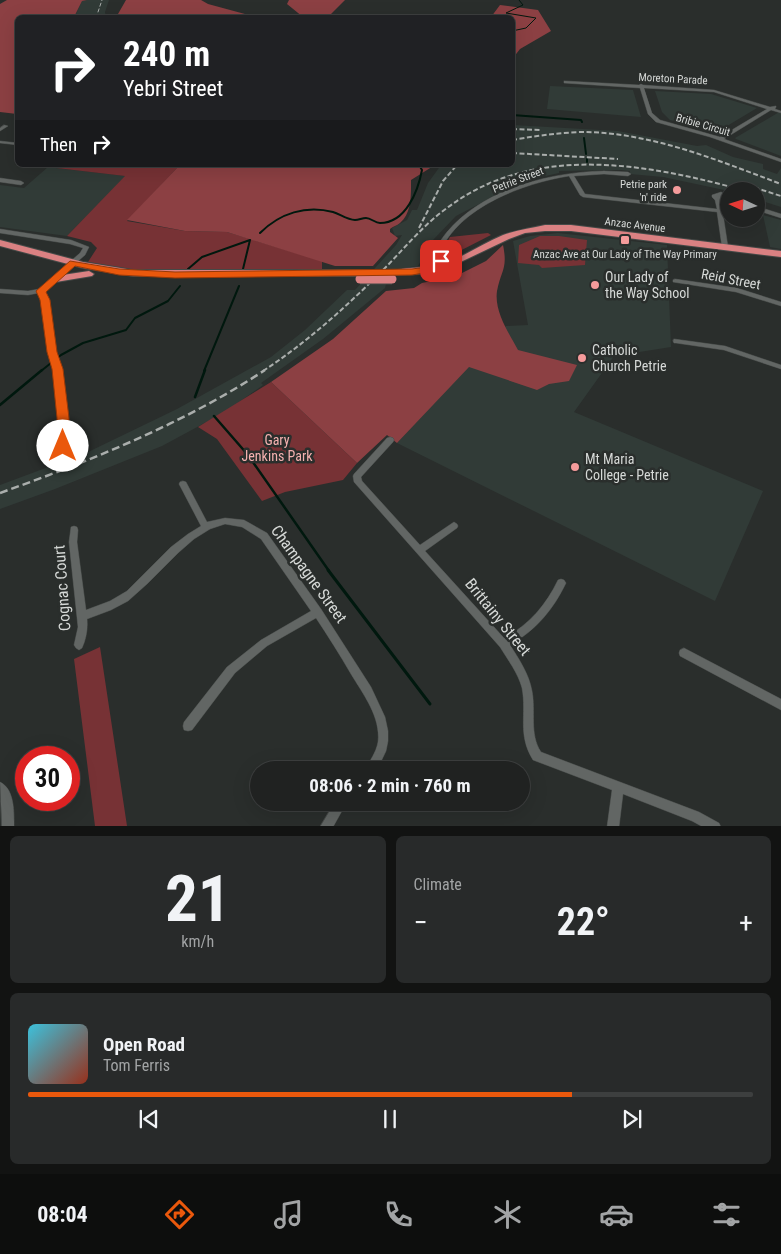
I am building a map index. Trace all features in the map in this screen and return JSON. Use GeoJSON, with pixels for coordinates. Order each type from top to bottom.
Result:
{"type":"FeatureCollection","features":[{"type":"Feature","properties":{"kind":"highway","name":"Anzac Avenue"},"geometry":{"type":"LineString","coordinates":[[0,250],[70,266],[160,275],[394,276],[421,278],[454,268],[480,257],[490,246],[506,236],[524,231],[560,228],[781,254]]}},
{"type":"Feature","properties":{"kind":"highway","name":"Anzac Avenue"},"geometry":{"type":"LineString","coordinates":[[0,243],[89,274],[127,280],[166,281],[363,276]]}},
{"type":"Feature","properties":{"kind":"highway","name":"Anzac Avenue"},"geometry":{"type":"LineString","coordinates":[[394,276],[440,268],[454,268]]}},
{"type":"Feature","properties":{"kind":"highway"},"geometry":{"type":"LineString","coordinates":[[56,279],[89,274]]}},
{"type":"Feature","properties":{"kind":"street","name":"Moreton Parade"},"geometry":{"type":"LineString","coordinates":[[565,82],[714,91],[781,111]]}},
{"type":"Feature","properties":{"kind":"street","name":"Bribie Circuit"},"geometry":{"type":"LineString","coordinates":[[642,86],[650,114],[655,120],[720,139],[781,161]]}},
{"type":"Feature","properties":{"kind":"street"},"geometry":{"type":"LineString","coordinates":[[720,139],[773,108]]}},
{"type":"Feature","properties":{"kind":"street"},"geometry":{"type":"LineString","coordinates":[[0,130],[6,126]]}},
{"type":"Feature","properties":{"kind":"street"},"geometry":{"type":"LineString","coordinates":[[0,142],[15,144]]}},
{"type":"Feature","properties":{"kind":"street","name":"Petrie Street"},"geometry":{"type":"LineString","coordinates":[[437,252],[440,244],[463,219],[477,208],[530,184],[571,175],[628,174]]}},
{"type":"Feature","properties":{"kind":"street"},"geometry":{"type":"LineString","coordinates":[[571,175],[580,194],[585,196],[719,211]]}},
{"type":"Feature","properties":{"kind":"street"},"geometry":{"type":"LineString","coordinates":[[0,180],[21,183]]}},
{"type":"Feature","properties":{"kind":"street"},"geometry":{"type":"LineString","coordinates":[[720,199],[718,199],[719,211],[725,247]]}},
{"type":"Feature","properties":{"kind":"street"},"geometry":{"type":"LineString","coordinates":[[765,211],[781,216]]}},
{"type":"Feature","properties":{"kind":"street"},"geometry":{"type":"LineString","coordinates":[[0,231],[82,245],[85,249],[70,266],[41,291],[28,293],[0,291]]}},
{"type":"Feature","properties":{"kind":"street"},"geometry":{"type":"LineString","coordinates":[[437,252],[441,261],[454,268]]}},
{"type":"Feature","properties":{"kind":"street"},"geometry":{"type":"LineString","coordinates":[[437,252],[436,261],[440,268]]}},
{"type":"Feature","properties":{"kind":"street","name":"Reid Street"},"geometry":{"type":"LineString","coordinates":[[781,304],[737,290],[675,284],[738,294],[781,308]]}},
{"type":"Feature","properties":{"kind":"street"},"geometry":{"type":"LineString","coordinates":[[41,291],[45,300],[52,352],[58,369],[63,418],[63,446]]}},
{"type":"Feature","properties":{"kind":"street"},"geometry":{"type":"LineString","coordinates":[[676,341],[725,348],[781,367]]}},
{"type":"Feature","properties":{"kind":"street","name":"Brittainy Street"},"geometry":{"type":"LineString","coordinates":[[390,440],[357,479],[360,486],[420,550],[503,644],[519,669],[526,686],[530,709],[528,741],[537,756],[695,816],[715,826]]}},
{"type":"Feature","properties":{"kind":"street"},"geometry":{"type":"LineString","coordinates":[[183,484],[205,526]]}},
{"type":"Feature","properties":{"kind":"street","name":"Champagne Street"},"geometry":{"type":"LineString","coordinates":[[82,616],[116,604],[130,594],[185,540],[205,526],[237,522],[257,530],[264,536],[318,612],[371,697],[381,720],[383,741],[381,752],[376,761]]}},
{"type":"Feature","properties":{"kind":"street"},"geometry":{"type":"LineString","coordinates":[[420,550],[454,526]]}},
{"type":"Feature","properties":{"kind":"street","name":"Cognac Court"},"geometry":{"type":"LineString","coordinates":[[74,530],[73,542],[83,627],[79,645]]}},
{"type":"Feature","properties":{"kind":"street"},"geometry":{"type":"LineString","coordinates":[[503,644],[530,627],[542,616],[561,583]]}},
{"type":"Feature","properties":{"kind":"street"},"geometry":{"type":"LineString","coordinates":[[188,726],[231,670],[264,643],[318,612]]}},
{"type":"Feature","properties":{"kind":"street"},"geometry":{"type":"LineString","coordinates":[[684,653],[781,705]]}},
{"type":"Feature","properties":{"kind":"street"},"geometry":{"type":"LineString","coordinates":[[613,826],[618,786]]}},
{"type":"Feature","properties":{"kind":"street"},"geometry":{"type":"LineString","coordinates":[[0,788],[3,791],[8,810],[8,826]]}},
{"type":"Feature","properties":{"kind":"street"},"geometry":{"type":"LineString","coordinates":[[326,826],[336,811]]}},
{"type":"Feature","properties":{"kind":"shaded area"},"geometry":{"type":"Polygon","coordinates":[[[7,0],[87,0],[82,1],[75,15],[15,15],[15,114],[0,112],[0,4],[7,0]]]}},
{"type":"Feature","properties":{"kind":"shaded area"},"geometry":{"type":"Polygon","coordinates":[[[109,0],[106,15],[75,15],[82,1],[109,0]]]}},
{"type":"Feature","properties":{"kind":"shaded area"},"geometry":{"type":"Polygon","coordinates":[[[126,0],[201,0],[208,4],[249,15],[118,15],[126,0]]]}},
{"type":"Feature","properties":{"kind":"shaded area"},"geometry":{"type":"Polygon","coordinates":[[[289,0],[345,0],[330,15],[301,15],[287,4],[289,0]]]}},
{"type":"Feature","properties":{"kind":"shaded area"},"geometry":{"type":"Polygon","coordinates":[[[500,5],[538,10],[551,31],[520,49],[515,55],[515,15],[492,15],[500,5]]]}},
{"type":"Feature","properties":{"kind":"shaded area"},"geometry":{"type":"Polygon","coordinates":[[[550,86],[633,90],[641,117],[547,109],[550,86]]]}},
{"type":"Feature","properties":{"kind":"shaded area"},"geometry":{"type":"Polygon","coordinates":[[[655,91],[711,94],[757,108],[717,132],[670,120],[662,112],[655,91]]]}},
{"type":"Feature","properties":{"kind":"shaded area"},"geometry":{"type":"Polygon","coordinates":[[[781,111],[781,156],[735,138],[781,111]]]}},
{"type":"Feature","properties":{"kind":"shaded area"},"geometry":{"type":"Polygon","coordinates":[[[515,125],[618,131],[697,146],[706,145],[733,157],[763,164],[763,169],[777,174],[781,168],[781,207],[765,202],[765,182],[720,182],[720,189],[663,177],[630,174],[630,171],[621,170],[559,171],[559,173],[510,188],[456,216],[433,240],[418,266],[395,269],[381,283],[386,284],[385,288],[323,339],[261,383],[263,385],[225,412],[162,446],[0,509],[0,485],[86,453],[177,409],[271,357],[305,330],[347,290],[355,290],[396,245],[402,235],[395,236],[392,228],[407,220],[412,210],[417,210],[428,183],[440,167],[515,167],[515,125]]]}},
{"type":"Feature","properties":{"kind":"shaded area"},"geometry":{"type":"Polygon","coordinates":[[[48,167],[126,176],[67,236],[0,227],[0,185],[24,188],[48,167]]]}},
{"type":"Feature","properties":{"kind":"shaded area"},"geometry":{"type":"Polygon","coordinates":[[[172,167],[432,167],[411,180],[410,203],[407,214],[400,223],[390,229],[390,232],[398,238],[373,266],[335,266],[227,232],[185,231],[127,220],[177,168],[172,167]]]}},
{"type":"Feature","properties":{"kind":"shaded area"},"geometry":{"type":"Polygon","coordinates":[[[765,216],[781,220],[781,249],[770,247],[765,216]]]}},
{"type":"Feature","properties":{"kind":"shaded area","name":"Mt Maria College - Petrie"},"geometry":{"type":"Polygon","coordinates":[[[558,233],[667,245],[671,347],[614,356],[574,412],[763,491],[715,601],[397,443],[506,326],[528,325],[513,241],[530,236],[558,233]]]}},
{"type":"Feature","properties":{"kind":"shaded area"},"geometry":{"type":"Polygon","coordinates":[[[503,245],[505,259],[497,291],[497,299],[503,322],[518,350],[577,365],[569,381],[549,384],[537,390],[469,367],[397,443],[387,435],[357,463],[271,382],[333,339],[386,291],[414,288],[422,283],[456,276],[486,261],[503,245]]]}},
{"type":"Feature","properties":{"kind":"green space"},"geometry":{"type":"Polygon","coordinates":[[[48,167],[178,167],[127,221],[185,231],[227,232],[322,261],[322,271],[148,272],[88,262],[97,248],[91,242],[67,236],[125,176],[48,167]]]}},
{"type":"Feature","properties":{"kind":"green space"},"geometry":{"type":"Polygon","coordinates":[[[488,233],[491,235],[446,258],[441,254],[450,237],[488,233]]]}},
{"type":"Feature","properties":{"kind":"green space"},"geometry":{"type":"Polygon","coordinates":[[[540,236],[559,236],[587,240],[585,265],[542,268],[539,265],[518,263],[519,245],[540,236]]]}},
{"type":"Feature","properties":{"kind":"green space","name":"Gary Jenkins Park"},"geometry":{"type":"Polygon","coordinates":[[[271,382],[357,463],[343,480],[285,492],[262,501],[217,439],[198,427],[271,382]]]}},
{"type":"Feature","properties":{"kind":"green space"},"geometry":{"type":"Polygon","coordinates":[[[100,647],[127,826],[95,826],[74,659],[100,647]]]}},
{"type":"Feature","properties":{"kind":"waterway"},"geometry":{"type":"LineString","coordinates":[[515,30],[526,28],[536,18],[506,13],[523,5],[519,0]]}},
{"type":"Feature","properties":{"kind":"waterway"},"geometry":{"type":"LineString","coordinates":[[515,115],[581,120],[582,122]]}},
{"type":"Feature","properties":{"kind":"waterway"},"geometry":{"type":"LineString","coordinates":[[584,138],[586,154]]}},
{"type":"Feature","properties":{"kind":"waterway"},"geometry":{"type":"LineString","coordinates":[[260,233],[276,220],[303,210],[333,212],[352,220],[366,218],[378,223],[389,222],[404,212],[414,196],[422,170],[420,167]]}},
{"type":"Feature","properties":{"kind":"waterway"},"geometry":{"type":"LineString","coordinates":[[188,269],[202,257],[250,240],[243,269]]}},
{"type":"Feature","properties":{"kind":"waterway"},"geometry":{"type":"LineString","coordinates":[[41,371],[61,355],[83,343],[126,330],[135,318],[168,301],[180,286]]}},
{"type":"Feature","properties":{"kind":"waterway"},"geometry":{"type":"LineString","coordinates":[[204,371],[239,286]]}},
{"type":"Feature","properties":{"kind":"waterway"},"geometry":{"type":"LineString","coordinates":[[0,405],[42,370]]}},
{"type":"Feature","properties":{"kind":"waterway"},"geometry":{"type":"LineString","coordinates":[[195,397],[205,370]]}},
{"type":"Feature","properties":{"kind":"waterway"},"geometry":{"type":"LineString","coordinates":[[214,416],[248,455],[329,571]]}},
{"type":"Feature","properties":{"kind":"waterway"},"geometry":{"type":"LineString","coordinates":[[328,570],[430,704]]}},
{"type":"Feature","properties":{"kind":"railway"},"geometry":{"type":"LineString","coordinates":[[97,15],[102,0]]}},
{"type":"Feature","properties":{"kind":"railway"},"geometry":{"type":"LineString","coordinates":[[515,129],[540,130]]}},
{"type":"Feature","properties":{"kind":"railway"},"geometry":{"type":"LineString","coordinates":[[515,140],[581,132],[607,133],[632,137],[683,149],[781,184]]}},
{"type":"Feature","properties":{"kind":"railway"},"geometry":{"type":"LineString","coordinates":[[515,153],[618,159]]}},
{"type":"Feature","properties":{"kind":"railway"},"geometry":{"type":"LineString","coordinates":[[263,371],[295,349],[339,312],[438,215],[481,187],[517,174],[554,166],[593,165],[632,167],[720,184]]}},
{"type":"Feature","properties":{"kind":"railway"},"geometry":{"type":"LineString","coordinates":[[419,228],[443,181],[455,167]]}},
{"type":"Feature","properties":{"kind":"railway"},"geometry":{"type":"LineString","coordinates":[[765,191],[781,196]]}},
{"type":"Feature","properties":{"kind":"railway"},"geometry":{"type":"LineString","coordinates":[[0,493],[103,454],[169,424],[265,370]]}},
{"type":"Feature","properties":{"kind":"place","name":"Petrie park 'n' ride"},"geometry":{"type":"Point","coordinates":[677,190]}},
{"type":"Feature","properties":{"kind":"place","name":"Anzac Ave at Our Lady of The Way Primary"},"geometry":{"type":"Point","coordinates":[625,240]}},
{"type":"Feature","properties":{"kind":"place","name":"Our Lady of the Way School"},"geometry":{"type":"Point","coordinates":[595,285]}},
{"type":"Feature","properties":{"kind":"place","name":"Catholic Church Petrie"},"geometry":{"type":"Point","coordinates":[582,358]}},
{"type":"Feature","properties":{"kind":"place","name":"Mt Maria College - Petrie"},"geometry":{"type":"Point","coordinates":[575,467]}},
{"type":"Feature","properties":{"kind":"route"},"geometry":{"type":"LineString","coordinates":[[63,446],[62,400],[58,369],[52,352],[45,300],[41,291],[73,263],[119,272],[175,275],[412,272],[440,268],[436,264],[435,256],[437,252],[441,261]]}}]}
